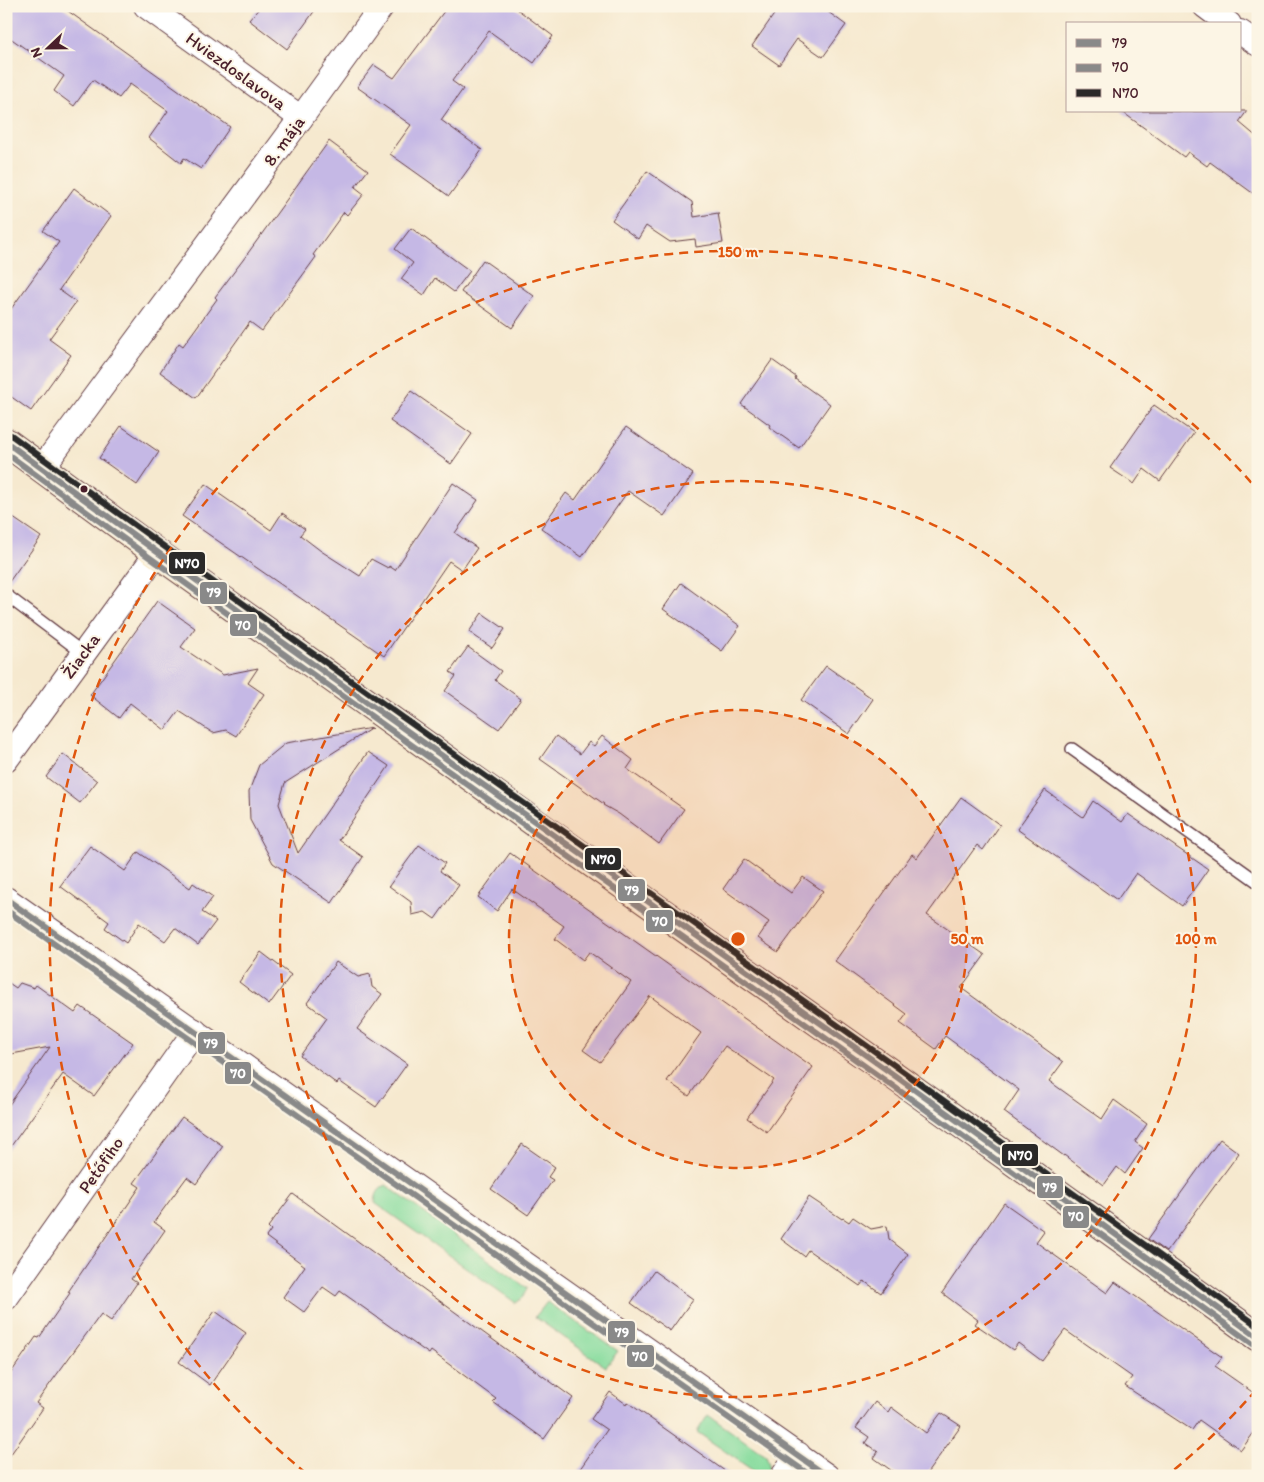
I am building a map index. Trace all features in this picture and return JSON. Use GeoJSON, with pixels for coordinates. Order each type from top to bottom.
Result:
{"type":"FeatureCollection","features":[{"type":"Feature","properties":{"kind":"street","name":"Hviezdoslavova"},"geometry":{"type":"LineString","coordinates":[[146,6],[301,118]]}},
{"type":"Feature","properties":{"kind":"street","name":"8. mája"},"geometry":{"type":"LineString","coordinates":[[42,468],[382,6]]}},
{"type":"Feature","properties":{"kind":"street"},"geometry":{"type":"LineString","coordinates":[[1205,6],[1226,22]]}},
{"type":"Feature","properties":{"kind":"street"},"geometry":{"type":"LineString","coordinates":[[1242,33],[1258,44]]}},
{"type":"Feature","properties":{"kind":"street"},"geometry":{"type":"LineString","coordinates":[[6,442],[157,553],[548,832],[904,1082],[1258,1337]]}},
{"type":"Feature","properties":{"kind":"street","name":"Žiacka"},"geometry":{"type":"LineString","coordinates":[[6,760],[157,553]]}},
{"type":"Feature","properties":{"kind":"street"},"geometry":{"type":"LineString","coordinates":[[6,899],[827,1476]]}},
{"type":"Feature","properties":{"kind":"street","name":"Petőfiho"},"geometry":{"type":"LineString","coordinates":[[6,1298],[195,1031]]}},
{"type":"Feature","properties":{"kind":"street"},"geometry":{"type":"LineString","coordinates":[[782,1476],[798,1454]]}},
{"type":"Feature","properties":{"kind":"lane"},"geometry":{"type":"LineString","coordinates":[[6,595],[84,652]]}},
{"type":"Feature","properties":{"kind":"lane"},"geometry":{"type":"LineString","coordinates":[[1072,749],[1258,882]]}},
{"type":"Feature","properties":{"kind":"green space"},"geometry":{"type":"Polygon","coordinates":[[[386,1185],[527,1288],[523,1297],[516,1303],[375,1203],[378,1192],[386,1185]]]}},
{"type":"Feature","properties":{"kind":"green space"},"geometry":{"type":"Polygon","coordinates":[[[547,1302],[618,1351],[606,1367],[535,1317],[547,1302]]]}},
{"type":"Feature","properties":{"kind":"green space"},"geometry":{"type":"Polygon","coordinates":[[[708,1415],[766,1456],[769,1466],[765,1476],[761,1476],[697,1432],[708,1415]]]}},
{"type":"Feature","properties":{"kind":"building"},"geometry":{"type":"Polygon","coordinates":[[[6,6],[61,6],[230,127],[201,169],[184,158],[181,163],[149,138],[168,111],[130,84],[119,98],[93,80],[74,106],[54,91],[64,76],[6,35],[6,6]]]}},
{"type":"Feature","properties":{"kind":"building"},"geometry":{"type":"Polygon","coordinates":[[[261,6],[318,6],[287,49],[249,20],[261,6]]]}},
{"type":"Feature","properties":{"kind":"building"},"geometry":{"type":"Polygon","coordinates":[[[448,6],[513,6],[553,36],[534,63],[489,31],[452,81],[463,89],[441,120],[482,150],[449,196],[390,154],[411,125],[357,87],[374,65],[394,78],[448,6]]]}},
{"type":"Feature","properties":{"kind":"building"},"geometry":{"type":"Polygon","coordinates":[[[780,6],[820,6],[846,25],[823,57],[797,39],[779,65],[752,46],[780,6]]]}},
{"type":"Feature","properties":{"kind":"building"},"geometry":{"type":"Polygon","coordinates":[[[1247,111],[1239,122],[1258,138],[1258,197],[1210,162],[1207,166],[1188,152],[1184,157],[1122,112],[1247,111]]]}},
{"type":"Feature","properties":{"kind":"building"},"geometry":{"type":"Polygon","coordinates":[[[329,141],[368,170],[355,187],[364,194],[347,215],[344,212],[313,255],[316,257],[262,331],[250,322],[196,398],[160,372],[179,343],[183,346],[217,299],[215,297],[329,141]]]}},
{"type":"Feature","properties":{"kind":"building"},"geometry":{"type":"Polygon","coordinates":[[[647,171],[692,202],[694,217],[718,213],[723,243],[696,247],[695,239],[670,242],[646,226],[638,239],[612,220],[647,171]]]}},
{"type":"Feature","properties":{"kind":"building"},"geometry":{"type":"Polygon","coordinates":[[[74,188],[111,216],[59,290],[76,302],[49,339],[71,355],[31,411],[6,393],[6,316],[59,242],[43,231],[74,188]]]}},
{"type":"Feature","properties":{"kind":"building"},"geometry":{"type":"Polygon","coordinates":[[[411,228],[470,271],[454,292],[435,278],[424,295],[401,279],[413,263],[395,249],[411,228]]]}},
{"type":"Feature","properties":{"kind":"building"},"geometry":{"type":"Polygon","coordinates":[[[483,260],[534,296],[512,328],[461,292],[483,260]]]}},
{"type":"Feature","properties":{"kind":"building"},"geometry":{"type":"Polygon","coordinates":[[[772,360],[830,404],[799,448],[741,404],[772,360]]]}},
{"type":"Feature","properties":{"kind":"building"},"geometry":{"type":"Polygon","coordinates":[[[411,391],[472,434],[451,464],[390,421],[411,391]]]}},
{"type":"Feature","properties":{"kind":"building"},"geometry":{"type":"Polygon","coordinates":[[[1154,405],[1194,433],[1160,481],[1144,469],[1134,484],[1110,468],[1154,405]]]}},
{"type":"Feature","properties":{"kind":"building"},"geometry":{"type":"Polygon","coordinates":[[[121,426],[159,452],[137,485],[99,458],[121,426]]]}},
{"type":"Feature","properties":{"kind":"building"},"geometry":{"type":"Polygon","coordinates":[[[626,427],[693,474],[664,516],[628,491],[582,557],[541,528],[566,493],[575,500],[626,427]]]}},
{"type":"Feature","properties":{"kind":"building"},"geometry":{"type":"Polygon","coordinates":[[[453,483],[478,500],[455,533],[477,548],[462,570],[449,561],[384,656],[182,516],[205,484],[271,530],[282,513],[305,529],[300,535],[360,576],[371,559],[395,570],[453,483]]]}},
{"type":"Feature","properties":{"kind":"building"},"geometry":{"type":"Polygon","coordinates":[[[6,513],[41,537],[6,586],[6,513]]]}},
{"type":"Feature","properties":{"kind":"building"},"geometry":{"type":"Polygon","coordinates":[[[681,583],[740,626],[722,651],[663,609],[681,583]]]}},
{"type":"Feature","properties":{"kind":"building"},"geometry":{"type":"Polygon","coordinates":[[[157,601],[195,628],[181,647],[223,675],[258,668],[248,683],[264,694],[236,736],[226,730],[213,733],[179,711],[165,730],[130,703],[119,718],[90,695],[157,601]]]}},
{"type":"Feature","properties":{"kind":"building"},"geometry":{"type":"Polygon","coordinates":[[[482,613],[505,629],[492,648],[469,632],[482,613]]]}},
{"type":"Feature","properties":{"kind":"building"},"geometry":{"type":"Polygon","coordinates":[[[468,647],[501,671],[495,680],[521,699],[499,729],[445,691],[456,676],[450,672],[468,647]]]}},
{"type":"Feature","properties":{"kind":"building"},"geometry":{"type":"Polygon","coordinates":[[[826,666],[873,699],[849,734],[801,700],[826,666]]]}},
{"type":"Feature","properties":{"kind":"building"},"geometry":{"type":"Polygon","coordinates":[[[372,728],[285,783],[279,804],[298,853],[368,752],[389,766],[339,840],[363,857],[332,903],[273,863],[250,820],[249,791],[259,765],[286,743],[372,728]]]}},
{"type":"Feature","properties":{"kind":"building"},"geometry":{"type":"Polygon","coordinates":[[[556,736],[580,754],[589,742],[594,746],[602,736],[633,760],[627,769],[684,809],[659,844],[540,759],[556,736]]]}},
{"type":"Feature","properties":{"kind":"building"},"geometry":{"type":"Polygon","coordinates":[[[63,754],[97,781],[80,803],[46,777],[63,754]]]}},
{"type":"Feature","properties":{"kind":"building"},"geometry":{"type":"Polygon","coordinates":[[[1045,790],[1083,817],[1093,801],[1122,822],[1128,814],[1208,869],[1182,906],[1136,873],[1117,900],[1017,829],[1045,790]]]}},
{"type":"Feature","properties":{"kind":"building"},"geometry":{"type":"Polygon","coordinates":[[[961,797],[1000,825],[983,850],[977,845],[927,915],[985,955],[961,988],[1063,1062],[1049,1081],[1102,1119],[1114,1100],[1147,1124],[1135,1142],[1143,1148],[1125,1174],[1117,1167],[1104,1185],[1004,1112],[1019,1090],[945,1036],[936,1049],[900,1023],[907,1014],[835,961],[912,854],[917,858],[961,797]]]}},
{"type":"Feature","properties":{"kind":"building"},"geometry":{"type":"Polygon","coordinates":[[[419,845],[445,863],[440,871],[459,885],[435,919],[425,912],[412,915],[411,902],[389,886],[419,845]]]}},
{"type":"Feature","properties":{"kind":"building"},"geometry":{"type":"Polygon","coordinates":[[[90,846],[125,871],[138,852],[190,888],[193,883],[213,897],[202,912],[216,921],[198,945],[175,928],[165,941],[139,923],[126,943],[105,928],[109,922],[60,886],[90,846]]]}},
{"type":"Feature","properties":{"kind":"building"},"geometry":{"type":"Polygon","coordinates":[[[510,853],[813,1067],[767,1132],[747,1118],[774,1080],[725,1046],[689,1096],[667,1081],[701,1033],[650,996],[600,1062],[583,1050],[631,982],[589,952],[583,960],[555,939],[564,926],[512,889],[497,911],[478,897],[510,853]]]}},
{"type":"Feature","properties":{"kind":"building"},"geometry":{"type":"Polygon","coordinates":[[[744,859],[791,893],[803,877],[823,891],[778,952],[758,938],[769,922],[723,889],[744,859]]]}},
{"type":"Feature","properties":{"kind":"building"},"geometry":{"type":"Polygon","coordinates":[[[261,952],[291,975],[269,1005],[239,982],[261,952]]]}},
{"type":"Feature","properties":{"kind":"building"},"geometry":{"type":"Polygon","coordinates":[[[336,962],[358,977],[370,974],[372,987],[382,994],[357,1029],[407,1064],[376,1107],[339,1081],[337,1084],[300,1056],[327,1018],[307,1003],[336,962]]]}},
{"type":"Feature","properties":{"kind":"building"},"geometry":{"type":"Polygon","coordinates":[[[6,981],[16,988],[20,983],[34,988],[36,985],[75,1013],[80,1006],[133,1043],[94,1096],[63,1074],[6,1153],[6,1109],[50,1047],[6,1055],[6,981]]]}},
{"type":"Feature","properties":{"kind":"building"},"geometry":{"type":"Polygon","coordinates":[[[182,1117],[223,1146],[196,1184],[187,1177],[154,1222],[165,1230],[131,1279],[137,1283],[111,1321],[101,1314],[36,1403],[43,1408],[6,1461],[6,1380],[36,1337],[39,1338],[70,1293],[68,1292],[140,1187],[134,1183],[182,1117]]]}},
{"type":"Feature","properties":{"kind":"building"},"geometry":{"type":"Polygon","coordinates":[[[1220,1139],[1239,1153],[1166,1252],[1148,1239],[1220,1139]]]}},
{"type":"Feature","properties":{"kind":"building"},"geometry":{"type":"Polygon","coordinates":[[[522,1144],[555,1167],[548,1177],[553,1180],[528,1215],[491,1189],[522,1144]]]}},
{"type":"Feature","properties":{"kind":"building"},"geometry":{"type":"Polygon","coordinates":[[[293,1194],[573,1398],[544,1439],[493,1402],[496,1399],[431,1351],[429,1354],[340,1291],[336,1296],[323,1287],[304,1312],[283,1297],[305,1266],[266,1237],[271,1230],[268,1227],[293,1194]]]}},
{"type":"Feature","properties":{"kind":"building"},"geometry":{"type":"Polygon","coordinates":[[[809,1197],[849,1222],[853,1217],[871,1229],[887,1226],[889,1239],[908,1254],[881,1293],[864,1281],[860,1286],[808,1250],[804,1256],[781,1239],[809,1197]]]}},
{"type":"Feature","properties":{"kind":"building"},"geometry":{"type":"Polygon","coordinates":[[[1004,1203],[1044,1231],[1036,1242],[1107,1293],[1115,1282],[1222,1357],[1215,1366],[1258,1396],[1258,1427],[1241,1450],[1199,1420],[1192,1430],[1125,1386],[1132,1377],[1065,1330],[1042,1361],[1018,1343],[1013,1350],[975,1324],[978,1320],[942,1293],[1004,1203]]]}},
{"type":"Feature","properties":{"kind":"building"},"geometry":{"type":"Polygon","coordinates":[[[654,1271],[693,1299],[670,1331],[631,1303],[654,1271]]]}},
{"type":"Feature","properties":{"kind":"building"},"geometry":{"type":"Polygon","coordinates":[[[215,1311],[246,1333],[210,1385],[179,1362],[215,1311]]]}},
{"type":"Feature","properties":{"kind":"building"},"geometry":{"type":"Polygon","coordinates":[[[610,1392],[732,1476],[575,1476],[607,1430],[591,1419],[610,1392]]]}},
{"type":"Feature","properties":{"kind":"building"},"geometry":{"type":"Polygon","coordinates":[[[875,1402],[888,1412],[891,1407],[926,1433],[941,1413],[961,1426],[925,1476],[899,1476],[874,1458],[878,1452],[865,1443],[869,1437],[856,1428],[875,1402]]]}},
{"type":"Feature","properties":{"kind":"transit line","name":"N70"},"geometry":{"type":"LineString","coordinates":[[11,435],[343,675],[901,1070],[1258,1326]]}},
{"type":"Feature","properties":{"kind":"transit line","name":"79"},"geometry":{"type":"LineString","coordinates":[[6,442],[337,681],[894,1075],[1258,1337]]}},
{"type":"Feature","properties":{"kind":"transit line","name":"70"},"geometry":{"type":"LineString","coordinates":[[6,453],[336,691],[1253,1344]]}},
{"type":"Feature","properties":{"kind":"transit line","name":"79"},"geometry":{"type":"LineString","coordinates":[[6,899],[827,1476]]}},
{"type":"Feature","properties":{"kind":"transit line","name":"70"},"geometry":{"type":"LineString","coordinates":[[6,910],[811,1476]]}}]}
